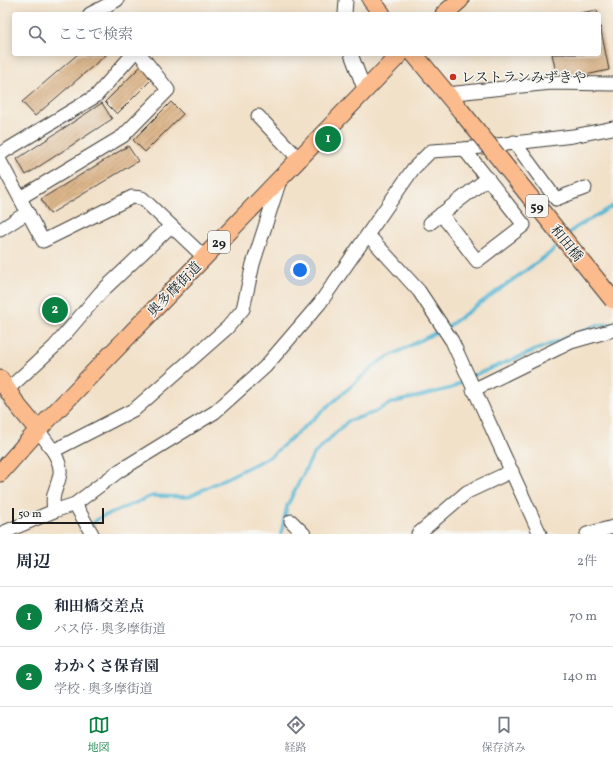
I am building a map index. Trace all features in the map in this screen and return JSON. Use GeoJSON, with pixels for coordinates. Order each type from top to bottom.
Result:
{"type":"FeatureCollection","features":[{"type":"Feature","properties":{"kind":"main road"},"geometry":{"type":"LineString","coordinates":[[371,0],[380,12]]}},
{"type":"Feature","properties":{"kind":"main road"},"geometry":{"type":"LineString","coordinates":[[446,12],[460,0]]}},
{"type":"Feature","properties":{"kind":"main road","name":"奥多摩街道"},"geometry":{"type":"LineString","coordinates":[[0,473],[38,430],[398,56]]}},
{"type":"Feature","properties":{"kind":"main road","name":"59"},"geometry":{"type":"LineString","coordinates":[[416,56],[447,94]]}},
{"type":"Feature","properties":{"kind":"main road","name":"和田橋"},"geometry":{"type":"LineString","coordinates":[[447,94],[613,300]]}},
{"type":"Feature","properties":{"kind":"main road"},"geometry":{"type":"LineString","coordinates":[[3,385],[38,430]]}},
{"type":"Feature","properties":{"kind":"street"},"geometry":{"type":"LineString","coordinates":[[94,12],[117,0]]}},
{"type":"Feature","properties":{"kind":"street"},"geometry":{"type":"LineString","coordinates":[[345,12],[346,0]]}},
{"type":"Feature","properties":{"kind":"street"},"geometry":{"type":"LineString","coordinates":[[0,154],[96,96],[131,56]]}},
{"type":"Feature","properties":{"kind":"street"},"geometry":{"type":"LineString","coordinates":[[20,198],[123,136],[168,90],[142,56]]}},
{"type":"Feature","properties":{"kind":"street"},"geometry":{"type":"LineString","coordinates":[[353,56],[365,91]]}},
{"type":"Feature","properties":{"kind":"street"},"geometry":{"type":"LineString","coordinates":[[447,94],[551,83],[613,84]]}},
{"type":"Feature","properties":{"kind":"street"},"geometry":{"type":"LineString","coordinates":[[258,116],[299,159]]}},
{"type":"Feature","properties":{"kind":"street"},"geometry":{"type":"LineString","coordinates":[[0,534],[54,511],[75,504],[120,471],[215,412],[265,367],[320,303],[413,169],[431,151],[464,149],[573,136],[613,128]]}},
{"type":"Feature","properties":{"kind":"street"},"geometry":{"type":"LineString","coordinates":[[514,142],[556,199],[585,188]]}},
{"type":"Feature","properties":{"kind":"street"},"geometry":{"type":"LineString","coordinates":[[441,214],[477,261],[524,225],[464,149]]}},
{"type":"Feature","properties":{"kind":"street"},"geometry":{"type":"LineString","coordinates":[[0,160],[5,180],[20,198],[43,241],[132,197],[142,198],[204,257]]}},
{"type":"Feature","properties":{"kind":"street"},"geometry":{"type":"LineString","coordinates":[[53,451],[135,409],[227,328],[243,309],[254,264],[281,177]]}},
{"type":"Feature","properties":{"kind":"street"},"geometry":{"type":"LineString","coordinates":[[430,223],[488,178]]}},
{"type":"Feature","properties":{"kind":"street"},"geometry":{"type":"LineString","coordinates":[[0,230],[28,212]]}},
{"type":"Feature","properties":{"kind":"street"},"geometry":{"type":"LineString","coordinates":[[3,385],[54,347],[100,293],[171,226]]}},
{"type":"Feature","properties":{"kind":"street"},"geometry":{"type":"LineString","coordinates":[[368,235],[419,291],[444,328],[512,471],[540,534]]}},
{"type":"Feature","properties":{"kind":"street"},"geometry":{"type":"LineString","coordinates":[[470,382],[571,342],[613,330]]}},
{"type":"Feature","properties":{"kind":"street"},"geometry":{"type":"LineString","coordinates":[[38,430],[53,451],[60,473],[52,498],[54,511]]}},
{"type":"Feature","properties":{"kind":"street"},"geometry":{"type":"LineString","coordinates":[[419,534],[467,492],[512,471]]}},
{"type":"Feature","properties":{"kind":"street"},"geometry":{"type":"LineString","coordinates":[[75,504],[90,529]]}},
{"type":"Feature","properties":{"kind":"street"},"geometry":{"type":"LineString","coordinates":[[291,521],[304,534]]}},
{"type":"Feature","properties":{"kind":"street"},"geometry":{"type":"LineString","coordinates":[[587,534],[613,527]]}},
{"type":"Feature","properties":{"kind":"building"},"geometry":{"type":"Polygon","coordinates":[[[597,10],[598,12],[586,12],[597,10]]]}},
{"type":"Feature","properties":{"kind":"building"},"geometry":{"type":"Polygon","coordinates":[[[601,30],[609,70],[558,81],[552,56],[601,56],[601,30]]]}},
{"type":"Feature","properties":{"kind":"building"},"geometry":{"type":"Polygon","coordinates":[[[76,56],[105,56],[35,116],[22,102],[76,56]]]}},
{"type":"Feature","properties":{"kind":"building"},"geometry":{"type":"Polygon","coordinates":[[[143,64],[155,76],[117,114],[105,102],[143,64]]]}},
{"type":"Feature","properties":{"kind":"building"},"geometry":{"type":"Polygon","coordinates":[[[171,102],[183,114],[145,152],[133,140],[171,102]]]}},
{"type":"Feature","properties":{"kind":"building"},"geometry":{"type":"Polygon","coordinates":[[[102,103],[112,119],[26,175],[17,159],[102,103]]]}},
{"type":"Feature","properties":{"kind":"building"},"geometry":{"type":"Polygon","coordinates":[[[128,146],[138,161],[50,214],[41,199],[128,146]]]}},
{"type":"Feature","properties":{"kind":"waterway"},"geometry":{"type":"LineString","coordinates":[[567,235],[575,228],[613,206]]}},
{"type":"Feature","properties":{"kind":"waterway"},"geometry":{"type":"LineString","coordinates":[[447,327],[550,253],[560,242]]}},
{"type":"Feature","properties":{"kind":"waterway"},"geometry":{"type":"LineString","coordinates":[[472,376],[597,325],[613,324]]}},
{"type":"Feature","properties":{"kind":"waterway"},"geometry":{"type":"LineString","coordinates":[[91,525],[99,518],[152,496],[188,497],[271,456],[380,361],[441,330]]}},
{"type":"Feature","properties":{"kind":"waterway"},"geometry":{"type":"LineString","coordinates":[[281,534],[287,506],[313,455],[348,421],[373,413],[391,403],[452,388],[466,379]]}},
{"type":"Feature","properties":{"kind":"place","name":"レストランみずきや"},"geometry":{"type":"Point","coordinates":[453,77]}},
{"type":"Feature","properties":{"kind":"place","name":"和田橋交差点"},"geometry":{"type":"Point","coordinates":[328,139]}},
{"type":"Feature","properties":{"kind":"place","name":"わかくさ保育園"},"geometry":{"type":"Point","coordinates":[55,310]}}]}
